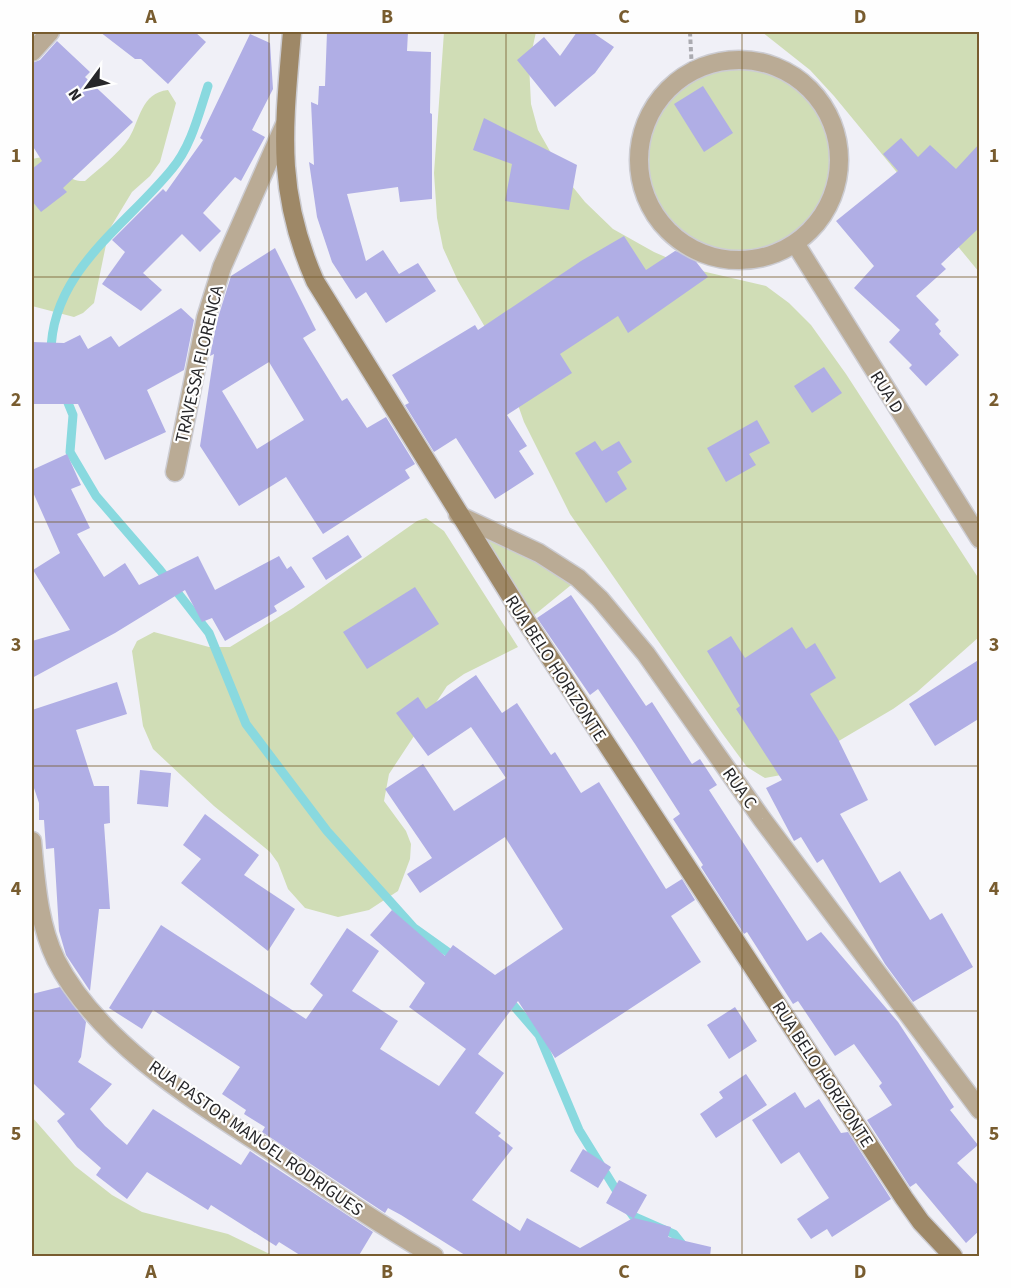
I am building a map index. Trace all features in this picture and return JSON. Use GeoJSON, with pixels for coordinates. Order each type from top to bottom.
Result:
{"type":"FeatureCollection","features":[{"type":"Feature","properties":{"kind":"street"},"geometry":{"type":"LineString","coordinates":[[32,52],[50,32]]}},
{"type":"Feature","properties":{"kind":"street","name":"RUA BELO HORIZONTE"},"geometry":{"type":"LineString","coordinates":[[292,32],[284,152],[288,201],[298,238],[315,281],[458,515],[904,1198],[921,1222],[953,1257]]}},
{"type":"Feature","properties":{"kind":"street"},"geometry":{"type":"LineString","coordinates":[[726,60],[762,62],[795,76],[821,101],[832,122],[839,146],[837,182],[824,215],[795,243],[777,253],[754,259],[717,258],[694,250],[674,236],[651,207],[640,172],[641,136],[650,113],[663,93],[692,71],[726,60]]}},
{"type":"Feature","properties":{"kind":"street","name":"TRAVESSA FLORENCA"},"geometry":{"type":"LineString","coordinates":[[175,472],[206,318],[219,276],[285,124]]}},
{"type":"Feature","properties":{"kind":"street","name":"RUA D"},"geometry":{"type":"LineString","coordinates":[[795,243],[980,539]]}},
{"type":"Feature","properties":{"kind":"street","name":"RUA C"},"geometry":{"type":"LineString","coordinates":[[458,515],[539,553],[578,578],[600,599],[646,654],[762,819],[980,1110]]}},
{"type":"Feature","properties":{"kind":"street","name":"RUA PASTOR MANOEL RODRIGUES"},"geometry":{"type":"LineString","coordinates":[[32,841],[45,931],[66,978],[95,1017],[126,1046],[192,1098],[392,1232],[434,1257]]}},
{"type":"Feature","properties":{"kind":"path"},"geometry":{"type":"LineString","coordinates":[[690,32],[692,71]]}},
{"type":"Feature","properties":{"kind":"green space"},"geometry":{"type":"Polygon","coordinates":[[[444,32],[536,32],[529,64],[531,104],[538,130],[564,176],[585,202],[613,229],[654,252],[693,269],[766,286],[789,303],[811,325],[846,374],[979,579],[979,637],[917,692],[893,709],[781,775],[765,778],[747,767],[570,514],[524,422],[499,351],[458,281],[443,248],[437,218],[434,173],[444,32]]]}},
{"type":"Feature","properties":{"kind":"green space"},"geometry":{"type":"Polygon","coordinates":[[[762,32],[979,32],[979,272],[834,96],[810,70],[762,32]]]}},
{"type":"Feature","properties":{"kind":"green space"},"geometry":{"type":"Polygon","coordinates":[[[729,61],[749,61],[786,72],[816,97],[831,122],[838,150],[834,189],[827,207],[802,237],[786,248],[768,255],[749,259],[729,259],[692,248],[662,223],[651,207],[644,189],[640,170],[640,150],[651,113],[676,83],[692,72],[710,65],[729,61]]]}},
{"type":"Feature","properties":{"kind":"green space"},"geometry":{"type":"Polygon","coordinates":[[[168,90],[176,103],[160,162],[150,176],[132,192],[109,230],[94,303],[83,313],[74,317],[32,306],[32,159],[47,156],[68,177],[85,181],[125,144],[142,108],[152,96],[168,90]]]}},
{"type":"Feature","properties":{"kind":"green space"},"geometry":{"type":"Polygon","coordinates":[[[426,518],[444,531],[518,647],[464,674],[447,686],[389,774],[384,801],[406,831],[411,844],[410,859],[398,891],[369,910],[338,917],[305,908],[288,889],[278,863],[270,852],[214,806],[153,749],[143,726],[132,651],[137,641],[154,632],[209,647],[230,647],[293,608],[417,521],[426,518]]]}},
{"type":"Feature","properties":{"kind":"green space"},"geometry":{"type":"Polygon","coordinates":[[[466,525],[576,581],[527,621],[466,525]]]}},
{"type":"Feature","properties":{"kind":"green space"},"geometry":{"type":"Polygon","coordinates":[[[32,1117],[75,1166],[112,1195],[142,1212],[228,1234],[274,1256],[32,1256],[32,1117]]]}},
{"type":"Feature","properties":{"kind":"building"},"geometry":{"type":"Polygon","coordinates":[[[100,32],[195,32],[206,42],[168,84],[141,59],[135,59],[100,32]]]}},
{"type":"Feature","properties":{"kind":"building"},"geometry":{"type":"Polygon","coordinates":[[[327,32],[408,32],[407,51],[431,52],[432,199],[400,202],[398,187],[347,194],[366,261],[383,250],[399,274],[418,263],[436,291],[386,323],[366,292],[356,299],[332,262],[317,217],[309,162],[314,165],[311,102],[318,105],[319,86],[325,86],[327,32]]]}},
{"type":"Feature","properties":{"kind":"building"},"geometry":{"type":"Polygon","coordinates":[[[577,32],[592,32],[614,47],[595,73],[555,107],[517,60],[544,37],[560,56],[577,32]]]}},
{"type":"Feature","properties":{"kind":"building"},"geometry":{"type":"Polygon","coordinates":[[[250,34],[270,43],[273,89],[252,130],[265,137],[241,181],[235,177],[203,213],[221,231],[200,252],[182,234],[143,273],[162,290],[141,311],[102,284],[125,252],[112,240],[163,189],[166,192],[203,140],[200,138],[250,34]]]}},
{"type":"Feature","properties":{"kind":"building"},"geometry":{"type":"Polygon","coordinates":[[[57,41],[90,72],[85,77],[133,122],[63,188],[67,192],[41,212],[32,201],[32,169],[42,161],[32,145],[32,63],[40,60],[57,41]]]}},
{"type":"Feature","properties":{"kind":"building"},"geometry":{"type":"Polygon","coordinates":[[[703,86],[733,133],[704,152],[674,104],[703,86]]]}},
{"type":"Feature","properties":{"kind":"building"},"geometry":{"type":"Polygon","coordinates":[[[484,118],[577,165],[569,210],[505,201],[512,164],[473,150],[484,118]]]}},
{"type":"Feature","properties":{"kind":"building"},"geometry":{"type":"Polygon","coordinates":[[[901,138],[918,157],[930,145],[956,169],[980,143],[980,227],[941,264],[946,269],[916,296],[939,320],[935,324],[941,331],[939,334],[959,355],[926,386],[909,368],[912,365],[889,342],[900,330],[854,288],[874,266],[836,221],[898,171],[883,154],[901,138]]]}},
{"type":"Feature","properties":{"kind":"building"},"geometry":{"type":"Polygon","coordinates":[[[624,236],[646,270],[675,251],[690,254],[708,277],[628,333],[618,316],[560,354],[572,373],[507,415],[527,446],[519,451],[534,474],[495,499],[456,438],[434,452],[405,405],[409,403],[392,375],[475,325],[478,330],[581,261],[624,236]]]}},
{"type":"Feature","properties":{"kind":"building"},"geometry":{"type":"Polygon","coordinates":[[[275,248],[316,330],[303,338],[342,401],[347,398],[367,428],[386,417],[415,464],[405,470],[410,478],[323,534],[286,477],[239,506],[200,446],[214,354],[210,356],[217,321],[231,276],[275,248]],[[269,362],[222,391],[257,449],[304,420],[269,362]]]}},
{"type":"Feature","properties":{"kind":"building"},"geometry":{"type":"Polygon","coordinates":[[[181,308],[194,320],[184,370],[147,390],[166,432],[105,460],[78,404],[32,404],[32,342],[64,343],[80,335],[88,349],[111,336],[119,347],[181,308]]]}},
{"type":"Feature","properties":{"kind":"building"},"geometry":{"type":"Polygon","coordinates":[[[824,367],[842,393],[812,413],[794,386],[824,367]]]}},
{"type":"Feature","properties":{"kind":"building"},"geometry":{"type":"Polygon","coordinates":[[[757,420],[770,443],[749,454],[756,465],[726,482],[707,448],[757,420]]]}},
{"type":"Feature","properties":{"kind":"building"},"geometry":{"type":"Polygon","coordinates":[[[595,441],[602,451],[619,441],[632,462],[617,472],[627,489],[606,503],[575,453],[595,441]]]}},
{"type":"Feature","properties":{"kind":"building"},"geometry":{"type":"Polygon","coordinates":[[[67,454],[81,485],[71,489],[90,528],[77,534],[104,577],[125,563],[139,585],[198,556],[215,590],[279,556],[287,569],[291,566],[305,587],[274,606],[277,611],[225,641],[212,618],[202,622],[185,590],[115,633],[32,678],[32,641],[70,630],[33,570],[60,553],[32,490],[32,470],[67,454]]]}},
{"type":"Feature","properties":{"kind":"building"},"geometry":{"type":"Polygon","coordinates":[[[348,535],[362,557],[326,580],[312,558],[348,535]]]}},
{"type":"Feature","properties":{"kind":"building"},"geometry":{"type":"Polygon","coordinates":[[[415,587],[439,624],[367,669],[343,632],[415,587]]]}},
{"type":"Feature","properties":{"kind":"building"},"geometry":{"type":"Polygon","coordinates":[[[571,595],[646,706],[652,702],[692,764],[700,759],[717,785],[709,790],[807,941],[821,932],[898,1022],[954,1107],[950,1110],[978,1145],[957,1163],[980,1187],[980,1230],[966,1243],[916,1183],[910,1187],[867,1120],[892,1105],[879,1086],[882,1083],[854,1044],[835,1056],[798,1001],[793,1004],[747,932],[744,934],[701,867],[703,865],[673,819],[680,814],[635,744],[598,689],[590,695],[537,618],[571,595]]]}},
{"type":"Feature","properties":{"kind":"building"},"geometry":{"type":"Polygon","coordinates":[[[792,627],[806,649],[815,643],[836,678],[810,694],[838,739],[868,800],[840,814],[880,883],[900,871],[930,920],[942,913],[973,967],[913,1002],[885,964],[823,859],[817,863],[801,837],[794,841],[766,788],[782,780],[736,709],[740,706],[707,651],[731,636],[745,658],[792,627]]]}},
{"type":"Feature","properties":{"kind":"building"},"geometry":{"type":"Polygon","coordinates":[[[980,659],[980,718],[935,746],[909,704],[980,659]]]}},
{"type":"Feature","properties":{"kind":"building"},"geometry":{"type":"Polygon","coordinates":[[[476,675],[502,713],[517,703],[551,755],[555,752],[581,793],[599,782],[666,889],[682,879],[695,900],[671,916],[701,962],[555,1058],[518,1001],[478,1054],[504,1073],[475,1113],[501,1133],[498,1136],[513,1148],[472,1200],[520,1231],[527,1218],[580,1248],[633,1218],[606,1203],[619,1180],[647,1195],[634,1218],[671,1227],[668,1237],[711,1247],[710,1257],[468,1257],[388,1208],[385,1213],[262,1132],[265,1127],[244,1114],[246,1110],[222,1094],[240,1067],[153,1010],[142,1029],[109,1008],[161,925],[306,1019],[323,995],[310,984],[347,928],[379,951],[352,991],[398,1021],[380,1049],[439,1086],[466,1049],[409,1007],[425,983],[370,935],[392,910],[445,956],[453,945],[495,975],[563,929],[505,837],[420,893],[407,874],[432,858],[385,789],[423,764],[454,811],[506,778],[471,727],[428,756],[396,713],[418,697],[426,709],[476,675]]]}},
{"type":"Feature","properties":{"kind":"building"},"geometry":{"type":"Polygon","coordinates":[[[117,682],[127,714],[76,730],[94,786],[109,786],[110,823],[104,824],[110,909],[99,909],[90,991],[66,955],[59,931],[54,848],[46,849],[44,820],[39,820],[39,803],[32,782],[32,710],[117,682]]]}},
{"type":"Feature","properties":{"kind":"building"},"geometry":{"type":"Polygon","coordinates":[[[140,770],[171,773],[168,807],[137,804],[140,770]]]}},
{"type":"Feature","properties":{"kind":"building"},"geometry":{"type":"Polygon","coordinates":[[[205,814],[259,855],[244,875],[295,909],[268,951],[181,883],[201,859],[183,845],[205,814]]]}},
{"type":"Feature","properties":{"kind":"building"},"geometry":{"type":"Polygon","coordinates":[[[60,987],[86,1022],[81,1057],[78,1062],[112,1084],[90,1109],[105,1126],[127,1145],[153,1109],[241,1165],[250,1151],[373,1232],[358,1257],[303,1257],[279,1242],[276,1246],[211,1205],[208,1210],[147,1172],[127,1199],[96,1175],[101,1168],[77,1147],[57,1121],[65,1114],[32,1082],[32,994],[60,987]]]}},
{"type":"Feature","properties":{"kind":"building"},"geometry":{"type":"Polygon","coordinates":[[[735,1007],[757,1041],[729,1059],[707,1025],[735,1007]]]}},
{"type":"Feature","properties":{"kind":"building"},"geometry":{"type":"Polygon","coordinates":[[[746,1074],[767,1105],[716,1138],[700,1114],[723,1098],[719,1092],[746,1074]]]}},
{"type":"Feature","properties":{"kind":"building"},"geometry":{"type":"Polygon","coordinates":[[[795,1092],[805,1108],[819,1099],[841,1133],[848,1132],[891,1199],[832,1237],[827,1229],[811,1239],[797,1219],[829,1198],[799,1152],[781,1164],[752,1120],[795,1092]]]}},
{"type":"Feature","properties":{"kind":"building"},"geometry":{"type":"Polygon","coordinates":[[[583,1149],[611,1167],[598,1188],[570,1171],[583,1149]]]}},
{"type":"Feature","properties":{"kind":"waterway"},"geometry":{"type":"LineString","coordinates":[[51,355],[54,326],[63,299],[76,275],[179,160],[194,129],[208,86]]}},
{"type":"Feature","properties":{"kind":"waterway"},"geometry":{"type":"LineString","coordinates":[[64,393],[73,415],[70,452],[96,496],[160,570],[209,633],[246,724],[327,831],[414,928],[456,958]]}},
{"type":"Feature","properties":{"kind":"waterway"},"geometry":{"type":"LineString","coordinates":[[507,998],[539,1035],[579,1130],[621,1198]]}},
{"type":"Feature","properties":{"kind":"waterway"},"geometry":{"type":"LineString","coordinates":[[628,1209],[633,1216],[674,1234],[685,1248]]}}]}
